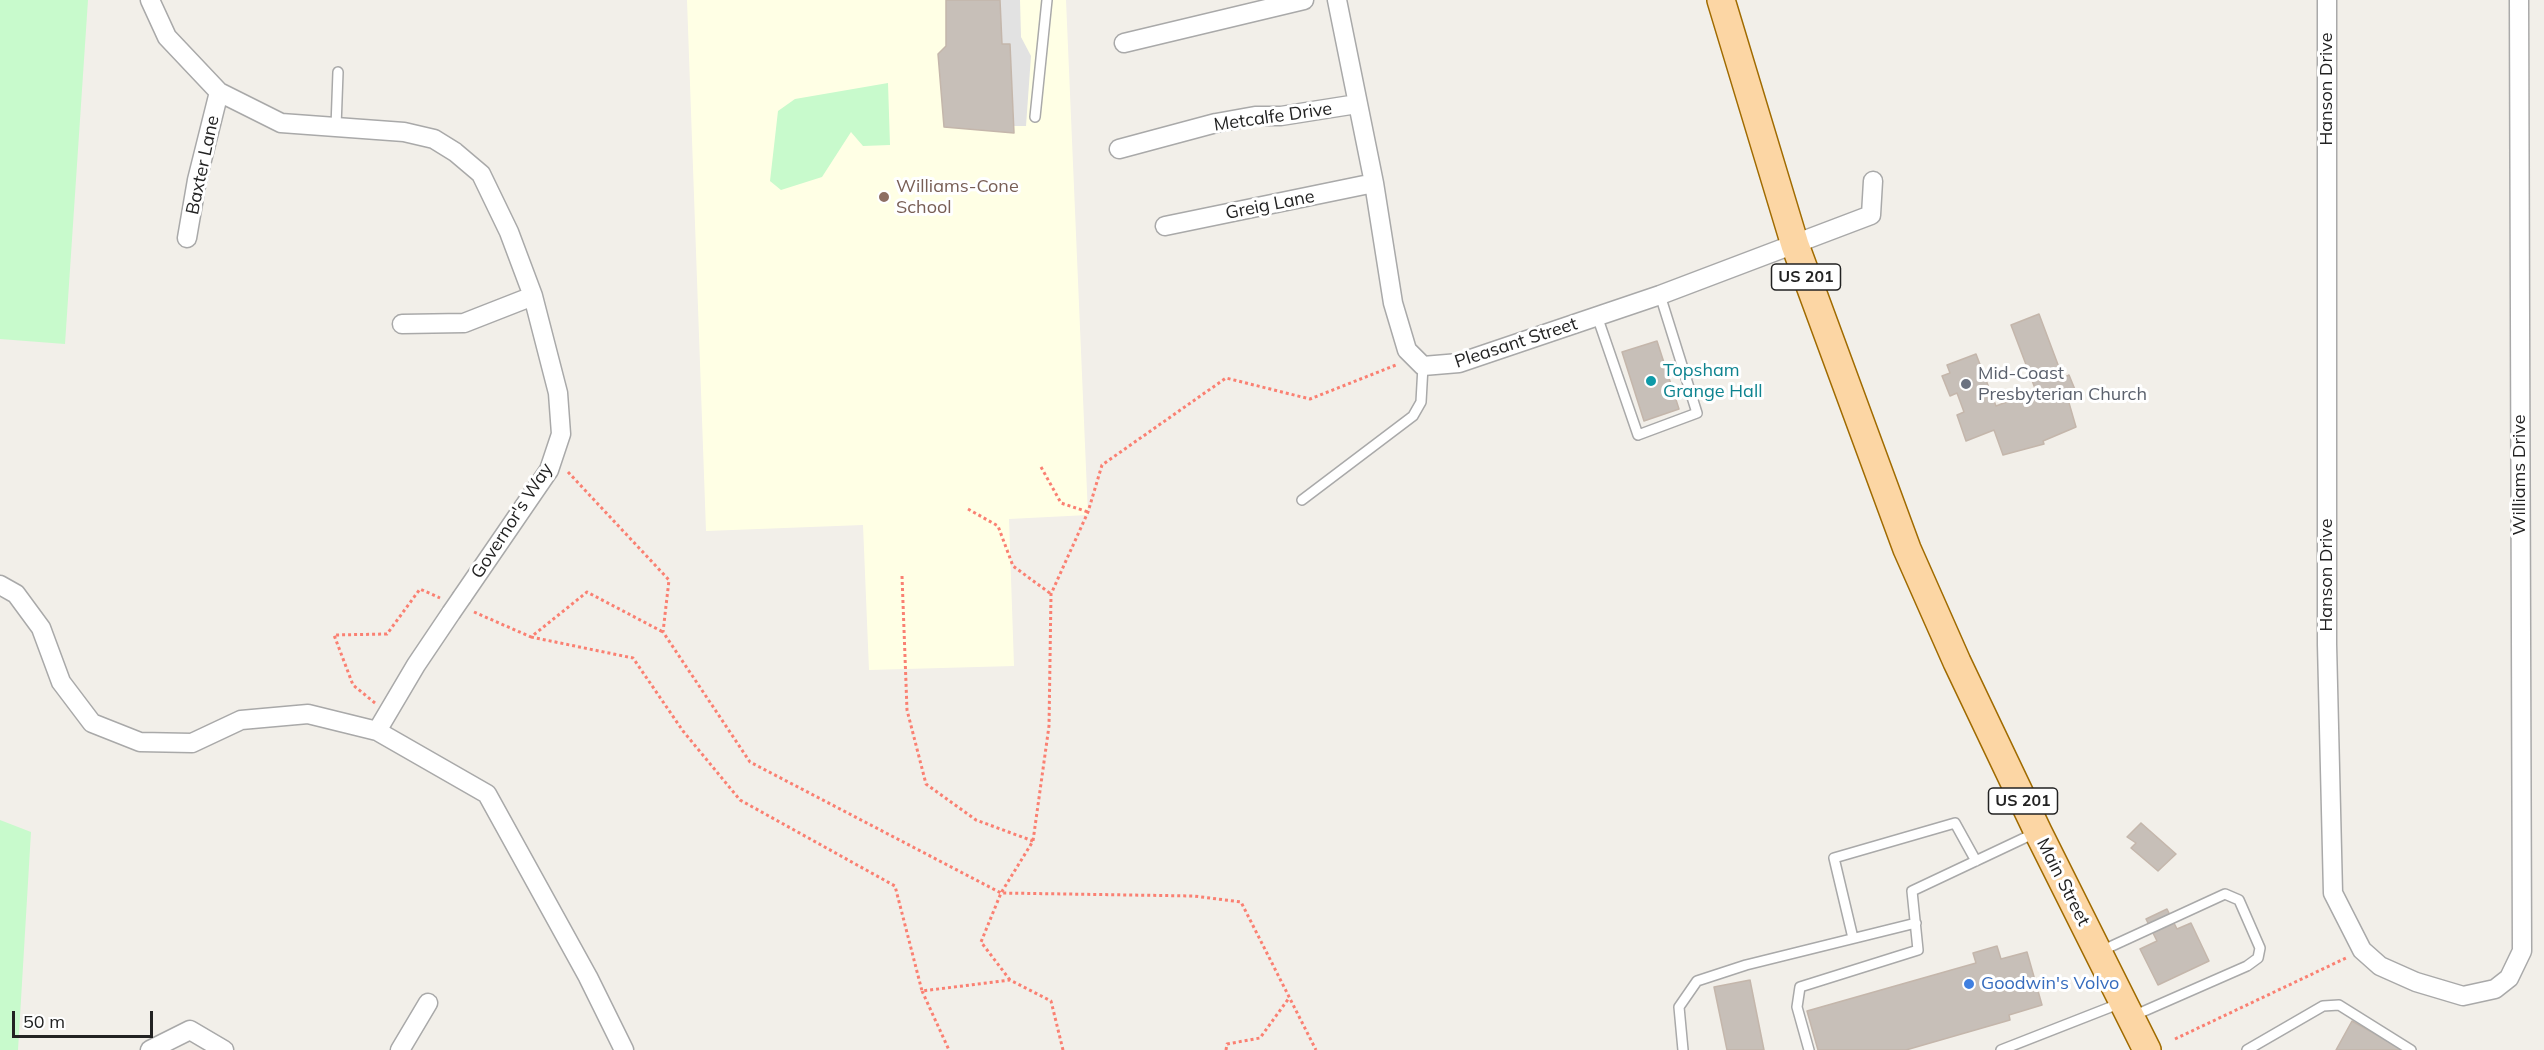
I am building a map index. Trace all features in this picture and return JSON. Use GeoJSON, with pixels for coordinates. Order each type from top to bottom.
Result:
{"type":"FeatureCollection","features":[{"type":"Feature","properties":{"kind":"main road","name":"US 201"},"geometry":{"type":"LineString","coordinates":[[1721,0],[1795,245]]}},
{"type":"Feature","properties":{"kind":"main road","name":"Main Street"},"geometry":{"type":"LineString","coordinates":[[1795,245],[1907,549],[2038,832],[2147,1050]]}},
{"type":"Feature","properties":{"kind":"street","name":"Governor's Way"},"geometry":{"type":"LineString","coordinates":[[150,0],[167,37],[219,92],[280,123],[404,132],[434,139],[455,152],[481,174],[509,232],[533,296],[558,393],[561,434],[549,470],[459,606],[416,664],[377,731]]}},
{"type":"Feature","properties":{"kind":"street"},"geometry":{"type":"LineString","coordinates":[[1124,43],[1304,0]]}},
{"type":"Feature","properties":{"kind":"street"},"geometry":{"type":"LineString","coordinates":[[1338,0],[1356,104],[1374,183],[1393,303],[1407,350],[1423,366]]}},
{"type":"Feature","properties":{"kind":"street","name":"Hanson Drive"},"geometry":{"type":"LineString","coordinates":[[2326,0],[2328,644],[2333,893],[2362,950],[2380,966],[2416,982],[2463,996],[2495,989],[2509,978],[2522,951]]}},
{"type":"Feature","properties":{"kind":"street","name":"Williams Drive"},"geometry":{"type":"LineString","coordinates":[[2519,0],[2522,951]]}},
{"type":"Feature","properties":{"kind":"street","name":"Baxter Lane"},"geometry":{"type":"LineString","coordinates":[[187,238],[197,180],[219,92]]}},
{"type":"Feature","properties":{"kind":"street","name":"Metcalfe Drive"},"geometry":{"type":"LineString","coordinates":[[1119,150],[1216,123],[1255,116],[1281,116],[1356,104]]}},
{"type":"Feature","properties":{"kind":"street","name":"Pleasant Street"},"geometry":{"type":"LineString","coordinates":[[1423,366],[1459,363],[1660,295],[1871,215],[1873,181]]}},
{"type":"Feature","properties":{"kind":"street","name":"Greig Lane"},"geometry":{"type":"LineString","coordinates":[[1165,226],[1374,183]]}},
{"type":"Feature","properties":{"kind":"street"},"geometry":{"type":"LineString","coordinates":[[402,324],[464,323],[533,296]]}},
{"type":"Feature","properties":{"kind":"street"},"geometry":{"type":"LineString","coordinates":[[0,585],[16,594],[41,628],[61,682],[92,723],[140,742],[192,743],[241,720],[308,714],[377,731],[487,794],[588,977],[624,1050]]}},
{"type":"Feature","properties":{"kind":"street"},"geometry":{"type":"LineString","coordinates":[[400,1050],[428,1003]]}},
{"type":"Feature","properties":{"kind":"street"},"geometry":{"type":"LineString","coordinates":[[150,1050],[190,1030],[224,1050]]}},
{"type":"Feature","properties":{"kind":"lane"},"geometry":{"type":"LineString","coordinates":[[1035,117],[1047,0]]}},
{"type":"Feature","properties":{"kind":"lane"},"geometry":{"type":"LineString","coordinates":[[336,127],[338,72]]}},
{"type":"Feature","properties":{"kind":"lane"},"geometry":{"type":"LineString","coordinates":[[1597,316],[1638,435],[1697,413],[1660,295]]}},
{"type":"Feature","properties":{"kind":"lane"},"geometry":{"type":"LineString","coordinates":[[1302,500],[1413,416],[1420,402],[1423,366]]}},
{"type":"Feature","properties":{"kind":"lane"},"geometry":{"type":"LineString","coordinates":[[1853,938],[1834,858],[1955,823],[1976,861]]}},
{"type":"Feature","properties":{"kind":"lane"},"geometry":{"type":"LineString","coordinates":[[1809,1050],[1797,1007],[1800,987],[1918,950],[1912,891],[2038,832]]}},
{"type":"Feature","properties":{"kind":"lane"},"geometry":{"type":"LineString","coordinates":[[2001,1050],[2127,1010],[2247,966],[2258,958],[2260,948],[2239,900],[2225,894],[2099,952]]}},
{"type":"Feature","properties":{"kind":"lane"},"geometry":{"type":"LineString","coordinates":[[1683,1050],[1679,1007],[1697,981],[1746,965],[1916,923]]}},
{"type":"Feature","properties":{"kind":"lane"},"geometry":{"type":"LineString","coordinates":[[2247,1050],[2323,1006],[2339,1005],[2411,1050]]}},
{"type":"Feature","properties":{"kind":"path"},"geometry":{"type":"LineString","coordinates":[[1063,1050],[1051,1001],[1010,980],[981,942],[1001,893],[1033,841],[1049,726],[1051,594],[1088,512],[1102,465],[1226,378],[1310,399],[1401,363]]}},
{"type":"Feature","properties":{"kind":"path"},"geometry":{"type":"LineString","coordinates":[[554,456],[669,580],[663,632]]}},
{"type":"Feature","properties":{"kind":"path"},"geometry":{"type":"LineString","coordinates":[[1041,467],[1061,503],[1088,512]]}},
{"type":"Feature","properties":{"kind":"path"},"geometry":{"type":"LineString","coordinates":[[968,509],[998,526],[1013,566],[1051,594]]}},
{"type":"Feature","properties":{"kind":"path"},"geometry":{"type":"LineString","coordinates":[[902,576],[907,710],[926,784],[976,820],[1033,841]]}},
{"type":"Feature","properties":{"kind":"path"},"geometry":{"type":"LineString","coordinates":[[375,703],[353,685],[334,635],[387,634],[420,589],[436,596]]}},
{"type":"Feature","properties":{"kind":"path"},"geometry":{"type":"LineString","coordinates":[[531,637],[587,592],[663,632],[750,762],[1001,893],[1194,896],[1240,902],[1316,1050]]}},
{"type":"Feature","properties":{"kind":"path"},"geometry":{"type":"LineString","coordinates":[[459,606],[531,637],[633,658],[683,731],[740,800],[895,885],[922,991],[949,1050]]}},
{"type":"Feature","properties":{"kind":"path"},"geometry":{"type":"LineString","coordinates":[[2175,1040],[2362,950]]}},
{"type":"Feature","properties":{"kind":"path"},"geometry":{"type":"LineString","coordinates":[[922,991],[1010,980]]}},
{"type":"Feature","properties":{"kind":"path"},"geometry":{"type":"LineString","coordinates":[[1226,1050],[1227,1044],[1260,1038],[1289,998]]}},
{"type":"Feature","properties":{"kind":"shaded area","name":"Williams-Cone School"},"geometry":{"type":"Polygon","coordinates":[[[687,0],[1066,0],[1088,515],[1009,519],[1014,666],[869,670],[863,525],[706,531],[687,0]]]}},
{"type":"Feature","properties":{"kind":"shaded area"},"geometry":{"type":"Polygon","coordinates":[[[1000,0],[1020,0],[1021,37],[1031,56],[1026,126],[1014,126],[1010,44],[1002,44],[1000,0]]]}},
{"type":"Feature","properties":{"kind":"green space"},"geometry":{"type":"Polygon","coordinates":[[[0,0],[88,0],[65,344],[0,339],[0,0]]]}},
{"type":"Feature","properties":{"kind":"green space"},"geometry":{"type":"Polygon","coordinates":[[[888,83],[890,145],[863,146],[851,132],[822,177],[781,190],[770,181],[778,111],[795,99],[888,83]]]}},
{"type":"Feature","properties":{"kind":"green space"},"geometry":{"type":"Polygon","coordinates":[[[0,820],[31,832],[18,1050],[0,1050],[0,820]]]}},
{"type":"Feature","properties":{"kind":"building"},"geometry":{"type":"Polygon","coordinates":[[[946,0],[1000,0],[1002,44],[1010,44],[1014,133],[944,127],[938,54],[946,46],[946,0]]]}},
{"type":"Feature","properties":{"kind":"building","name":"Mid-Coast Presbyterian Church"},"geometry":{"type":"Polygon","coordinates":[[[2039,314],[2063,378],[2069,375],[2076,392],[2067,396],[2076,427],[2043,441],[2044,444],[2003,455],[1994,430],[1966,441],[1957,415],[1964,412],[1957,393],[1950,396],[1942,376],[1950,373],[1947,365],[1976,354],[1996,406],[2036,391],[2011,325],[2039,314]]]}},
{"type":"Feature","properties":{"kind":"building","name":"Topsham Grange Hall"},"geometry":{"type":"Polygon","coordinates":[[[1657,341],[1679,409],[1644,421],[1622,352],[1657,341]]]}},
{"type":"Feature","properties":{"kind":"building"},"geometry":{"type":"Polygon","coordinates":[[[2141,823],[2176,854],[2158,871],[2131,848],[2136,843],[2127,837],[2141,823]]]}},
{"type":"Feature","properties":{"kind":"building"},"geometry":{"type":"Polygon","coordinates":[[[2167,909],[2177,929],[2191,923],[2209,961],[2158,985],[2140,949],[2157,941],[2146,919],[2167,909]]]}},
{"type":"Feature","properties":{"kind":"building","name":"Goodwin's Volvo"},"geometry":{"type":"Polygon","coordinates":[[[1997,946],[2001,959],[2027,952],[2042,1005],[2009,1015],[2010,1020],[1906,1050],[1818,1050],[1807,1011],[1976,963],[1973,953],[1997,946]]]}},
{"type":"Feature","properties":{"kind":"building"},"geometry":{"type":"Polygon","coordinates":[[[1750,980],[1764,1050],[1727,1050],[1714,987],[1750,980]]]}},
{"type":"Feature","properties":{"kind":"building"},"geometry":{"type":"Polygon","coordinates":[[[2352,1021],[2404,1050],[2336,1050],[2352,1021]]]}},
{"type":"Feature","properties":{"kind":"place","name":"Williams-Cone School"},"geometry":{"type":"Point","coordinates":[884,197]}},
{"type":"Feature","properties":{"kind":"place","name":"Topsham Grange Hall"},"geometry":{"type":"Point","coordinates":[1651,381]}},
{"type":"Feature","properties":{"kind":"place","name":"Mid-Coast Presbyterian Church"},"geometry":{"type":"Point","coordinates":[1966,384]}},
{"type":"Feature","properties":{"kind":"place","name":"Goodwin's Volvo"},"geometry":{"type":"Point","coordinates":[1969,984]}}]}
